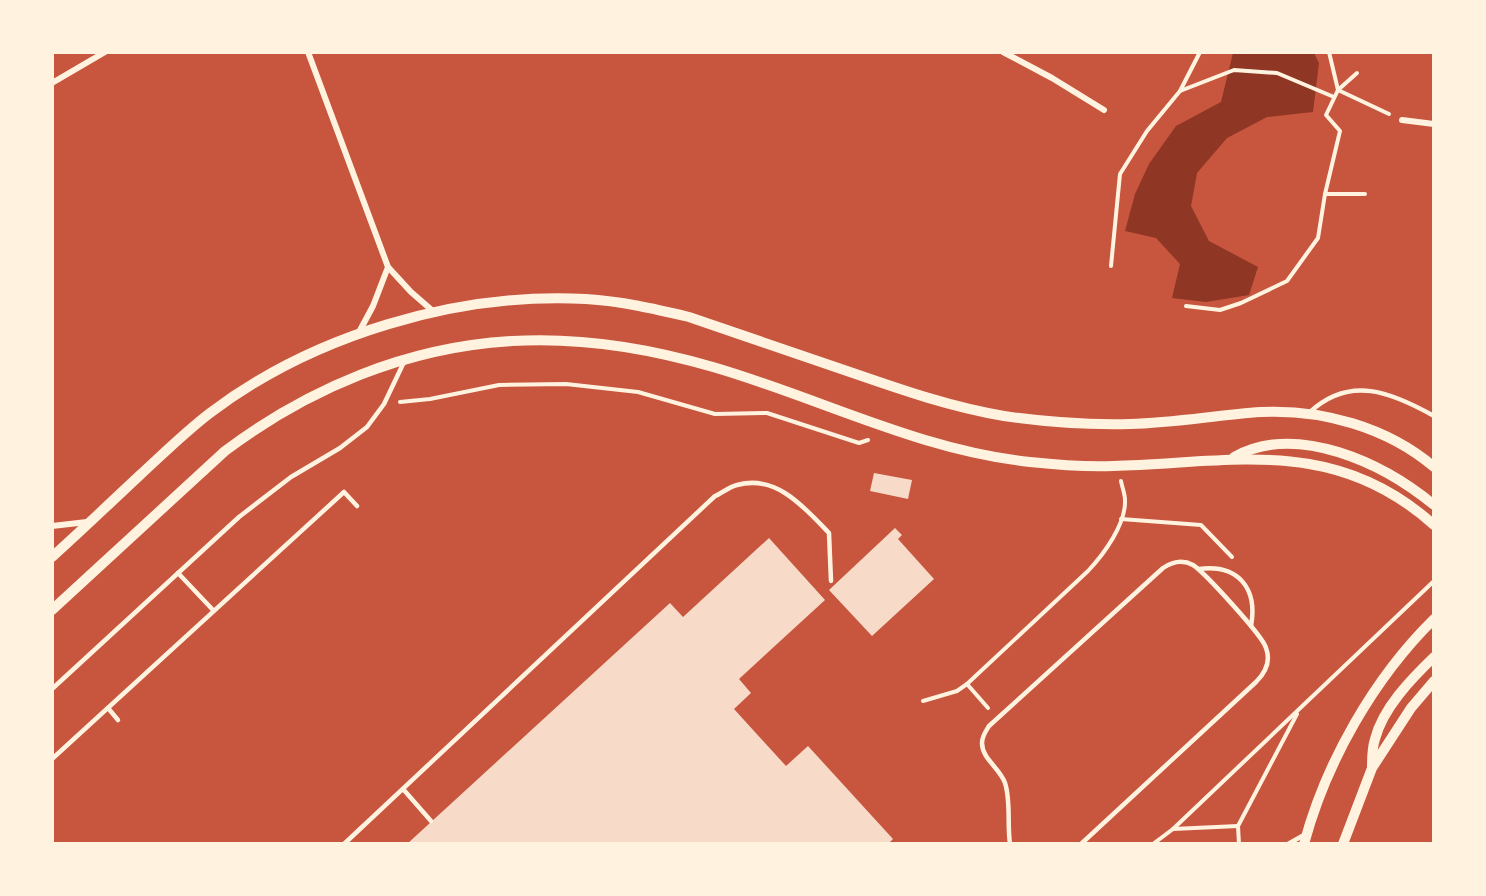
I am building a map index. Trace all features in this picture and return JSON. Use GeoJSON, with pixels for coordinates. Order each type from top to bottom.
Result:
{"type":"FeatureCollection","features":[{"type":"Feature","properties":{"kind":"street"},"geometry":{"type":"LineString","coordinates":[[52,83],[105,52]]}},
{"type":"Feature","properties":{"kind":"street"},"geometry":{"type":"LineString","coordinates":[[308,52],[388,267],[434,313]]}},
{"type":"Feature","properties":{"kind":"street"},"geometry":{"type":"LineString","coordinates":[[1003,52],[1052,78],[1104,110]]}},
{"type":"Feature","properties":{"kind":"street"},"geometry":{"type":"LineString","coordinates":[[1402,120],[1434,124]]}},
{"type":"Feature","properties":{"kind":"street"},"geometry":{"type":"LineString","coordinates":[[358,334],[373,306],[388,267]]}},
{"type":"Feature","properties":{"kind":"street"},"geometry":{"type":"LineString","coordinates":[[52,557],[177,441],[227,401],[282,367],[358,334],[434,313],[481,303],[515,300],[586,299],[623,303],[688,317],[906,392],[965,409],[1038,420],[1130,424],[1261,412],[1309,413],[1355,424],[1377,433],[1403,446],[1434,467]]}},
{"type":"Feature","properties":{"kind":"street"},"geometry":{"type":"LineString","coordinates":[[52,610],[225,451],[256,428],[322,390],[357,375],[405,359],[471,345],[511,341],[592,342],[645,350],[714,367],[884,428],[930,442],[977,454],[1026,462],[1076,466],[1231,459],[1311,463],[1339,471],[1386,491],[1434,525]]}},
{"type":"Feature","properties":{"kind":"street"},"geometry":{"type":"LineString","coordinates":[[1231,459],[1242,452],[1268,444],[1294,443],[1320,448],[1352,457],[1375,467],[1397,479],[1434,505]]}},
{"type":"Feature","properties":{"kind":"street"},"geometry":{"type":"LineString","coordinates":[[52,526],[91,522]]}},
{"type":"Feature","properties":{"kind":"street"},"geometry":{"type":"LineString","coordinates":[[1305,838],[1338,756],[1364,708],[1401,655],[1434,619]]}},
{"type":"Feature","properties":{"kind":"street"},"geometry":{"type":"LineString","coordinates":[[1372,768],[1375,739],[1383,720],[1413,679],[1434,657]]}},
{"type":"Feature","properties":{"kind":"street"},"geometry":{"type":"LineString","coordinates":[[1343,843],[1372,768],[1411,708],[1434,681]]}},
{"type":"Feature","properties":{"kind":"lane"},"geometry":{"type":"LineString","coordinates":[[52,689],[264,496],[355,438],[368,427],[384,404],[405,359]]}},
{"type":"Feature","properties":{"kind":"lane"},"geometry":{"type":"LineString","coordinates":[[1309,413],[1331,396],[1345,391],[1364,389],[1398,399],[1434,416]]}},
{"type":"Feature","properties":{"kind":"lane"},"geometry":{"type":"LineString","coordinates":[[344,843],[716,496],[736,485],[763,482],[790,495],[810,513],[829,533],[831,581]]}},
{"type":"Feature","properties":{"kind":"lane"},"geometry":{"type":"LineString","coordinates":[[52,759],[344,492],[357,506]]}},
{"type":"Feature","properties":{"kind":"lane"},"geometry":{"type":"LineString","coordinates":[[1010,843],[1005,783],[984,752],[982,742],[984,734],[1163,568],[1177,561],[1192,565],[1199,569],[1251,626],[1266,646],[1268,661],[1262,676],[1081,843]]}},
{"type":"Feature","properties":{"kind":"lane"},"geometry":{"type":"LineString","coordinates":[[1199,569],[1215,567],[1230,572],[1242,581],[1251,595],[1254,610],[1251,626]]}},
{"type":"Feature","properties":{"kind":"lane"},"geometry":{"type":"LineString","coordinates":[[178,573],[213,610]]}},
{"type":"Feature","properties":{"kind":"lane"},"geometry":{"type":"LineString","coordinates":[[108,708],[118,720]]}},
{"type":"Feature","properties":{"kind":"lane"},"geometry":{"type":"LineString","coordinates":[[403,789],[431,822]]}},
{"type":"Feature","properties":{"kind":"lane"},"geometry":{"type":"LineString","coordinates":[[1288,843],[1305,838]]}},
{"type":"Feature","properties":{"kind":"path"},"geometry":{"type":"LineString","coordinates":[[1111,266],[1120,174],[1147,131],[1180,91],[1200,52]]}},
{"type":"Feature","properties":{"kind":"path"},"geometry":{"type":"LineString","coordinates":[[1329,52],[1338,90]]}},
{"type":"Feature","properties":{"kind":"path"},"geometry":{"type":"LineString","coordinates":[[1180,91],[1234,70],[1277,73],[1334,97]]}},
{"type":"Feature","properties":{"kind":"path"},"geometry":{"type":"LineString","coordinates":[[1186,306],[1220,310],[1241,303],[1287,280],[1318,238],[1325,194],[1340,131],[1326,115],[1338,90],[1357,73]]}},
{"type":"Feature","properties":{"kind":"path"},"geometry":{"type":"LineString","coordinates":[[1338,90],[1402,120]]}},
{"type":"Feature","properties":{"kind":"path"},"geometry":{"type":"LineString","coordinates":[[1325,194],[1365,194]]}},
{"type":"Feature","properties":{"kind":"path"},"geometry":{"type":"LineString","coordinates":[[923,701],[957,691],[968,684],[1089,571],[1106,552],[1121,519],[1125,500],[1120,477]]}},
{"type":"Feature","properties":{"kind":"path"},"geometry":{"type":"LineString","coordinates":[[1153,843],[1173,829],[1434,581]]}},
{"type":"Feature","properties":{"kind":"path"},"geometry":{"type":"LineString","coordinates":[[968,684],[998,719]]}},
{"type":"Feature","properties":{"kind":"path"},"geometry":{"type":"LineString","coordinates":[[1239,843],[1238,825],[1299,711]]}},
{"type":"Feature","properties":{"kind":"path"},"geometry":{"type":"LineString","coordinates":[[1173,829],[1238,825]]}},
{"type":"Feature","properties":{"kind":"shaded area"},"geometry":{"type":"Polygon","coordinates":[[[1233,53],[1314,53],[1319,63],[1313,112],[1267,117],[1227,138],[1197,173],[1191,206],[1209,241],[1258,267],[1249,295],[1206,302],[1172,298],[1180,264],[1156,238],[1125,231],[1135,194],[1149,164],[1176,126],[1221,102],[1233,53]]]}},
{"type":"Feature","properties":{"kind":"building"},"geometry":{"type":"Polygon","coordinates":[[[874,473],[912,480],[908,499],[870,491],[874,473]]]}},
{"type":"Feature","properties":{"kind":"building"},"geometry":{"type":"Polygon","coordinates":[[[895,528],[902,535],[898,539],[934,579],[872,636],[829,590],[895,528]]]}},
{"type":"Feature","properties":{"kind":"building"},"geometry":{"type":"Polygon","coordinates":[[[769,538],[825,600],[739,679],[751,693],[734,709],[786,766],[808,746],[893,839],[888,844],[407,844],[670,603],[683,617],[769,538]]]}}]}
